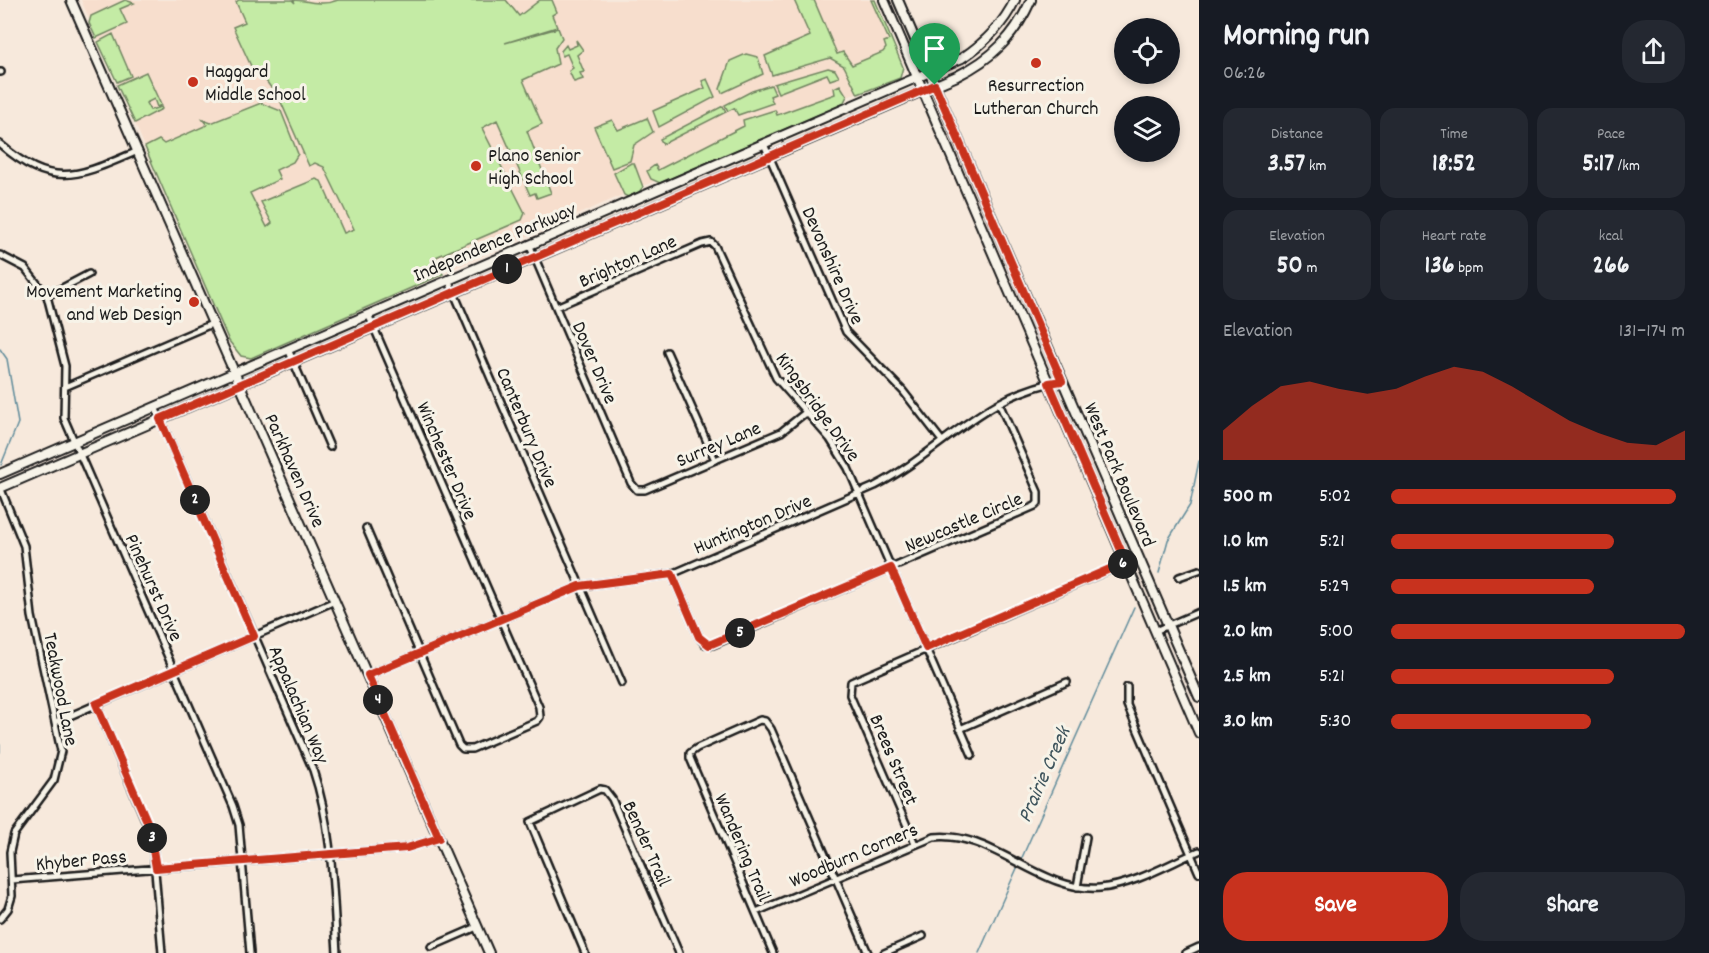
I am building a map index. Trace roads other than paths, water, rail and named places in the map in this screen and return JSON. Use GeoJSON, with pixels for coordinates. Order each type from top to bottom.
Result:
{"type":"FeatureCollection","features":[{"type":"Feature","properties":{"kind":"main road","name":"Parkhaven Drive"},"geometry":{"type":"LineString","coordinates":[[71,0],[489,953]]}},
{"type":"Feature","properties":{"kind":"main road","name":"West Park Boulevard"},"geometry":{"type":"LineString","coordinates":[[884,0],[1199,733]]}},
{"type":"Feature","properties":{"kind":"main road","name":"West Park Boulevard"},"geometry":{"type":"LineString","coordinates":[[898,0],[1199,698]]}},
{"type":"Feature","properties":{"kind":"main road","name":"Independence Parkway"},"geometry":{"type":"LineString","coordinates":[[0,474],[918,78],[975,49],[1008,15],[1015,0]]}},
{"type":"Feature","properties":{"kind":"main road","name":"Independence Parkway"},"geometry":{"type":"LineString","coordinates":[[0,488],[970,69],[996,51],[1019,25],[1031,0]]}},
{"type":"Feature","properties":{"kind":"main road"},"geometry":{"type":"LineString","coordinates":[[856,104],[861,117]]}},
{"type":"Feature","properties":{"kind":"street"},"geometry":{"type":"LineString","coordinates":[[0,144],[30,166],[50,174],[74,176],[138,152]]}},
{"type":"Feature","properties":{"kind":"street","name":"Devonshire Drive"},"geometry":{"type":"LineString","coordinates":[[764,144],[846,332],[903,391],[942,441]]}},
{"type":"Feature","properties":{"kind":"street","name":"Brighton Lane"},"geometry":{"type":"LineString","coordinates":[[556,307],[711,242]]}},
{"type":"Feature","properties":{"kind":"street","name":"Kingsbridge Drive"},"geometry":{"type":"LineString","coordinates":[[711,242],[719,252],[772,372],[839,454],[859,493],[972,755]]}},
{"type":"Feature","properties":{"kind":"street","name":"Dover Drive"},"geometry":{"type":"LineString","coordinates":[[529,244],[631,483],[637,490]]}},
{"type":"Feature","properties":{"kind":"street","name":"Pinehurst Drive"},"geometry":{"type":"LineString","coordinates":[[0,255],[25,268],[47,296],[64,356],[65,387],[62,412],[234,806],[239,825],[243,861],[250,953]]}},
{"type":"Feature","properties":{"kind":"street"},"geometry":{"type":"LineString","coordinates":[[47,296],[89,274]]}},
{"type":"Feature","properties":{"kind":"street","name":"Canterbury Drive"},"geometry":{"type":"LineString","coordinates":[[448,279],[622,683]]}},
{"type":"Feature","properties":{"kind":"street","name":"Winchester Drive"},"geometry":{"type":"LineString","coordinates":[[368,314],[539,707],[540,717],[532,724],[472,749],[463,749],[419,653]]}},
{"type":"Feature","properties":{"kind":"street"},"geometry":{"type":"LineString","coordinates":[[65,387],[214,323]]}},
{"type":"Feature","properties":{"kind":"street"},"geometry":{"type":"LineString","coordinates":[[288,349],[330,447]]}},
{"type":"Feature","properties":{"kind":"street"},"geometry":{"type":"LineString","coordinates":[[668,352],[715,460]]}},
{"type":"Feature","properties":{"kind":"street","name":"Huntington Drive"},"geometry":{"type":"LineString","coordinates":[[368,675],[580,586],[672,574],[859,493],[899,473],[982,411],[1049,383],[1062,381]]}},
{"type":"Feature","properties":{"kind":"street","name":"Newcastle Circle"},"geometry":{"type":"LineString","coordinates":[[672,574],[699,637],[709,645],[1038,503],[1038,492],[999,404]]}},
{"type":"Feature","properties":{"kind":"street","name":"Appalachian Way"},"geometry":{"type":"LineString","coordinates":[[155,407],[313,770],[327,822],[338,953]]}},
{"type":"Feature","properties":{"kind":"street","name":"Surrey Lane"},"geometry":{"type":"LineString","coordinates":[[637,490],[645,490],[781,432],[805,413]]}},
{"type":"Feature","properties":{"kind":"street","name":"Teakwood Lane"},"geometry":{"type":"LineString","coordinates":[[0,488],[24,546],[32,616],[61,751],[58,771],[14,834],[10,852],[12,880],[8,909],[0,919]]}},
{"type":"Feature","properties":{"kind":"street"},"geometry":{"type":"LineString","coordinates":[[366,528],[419,653]]}},
{"type":"Feature","properties":{"kind":"street"},"geometry":{"type":"LineString","coordinates":[[926,648],[1138,557]]}},
{"type":"Feature","properties":{"kind":"street"},"geometry":{"type":"LineString","coordinates":[[1179,577],[1199,570]]}},
{"type":"Feature","properties":{"kind":"street"},"geometry":{"type":"LineString","coordinates":[[56,722],[335,601]]}},
{"type":"Feature","properties":{"kind":"street"},"geometry":{"type":"LineString","coordinates":[[1155,631],[1199,612]]}},
{"type":"Feature","properties":{"kind":"street","name":"Brees Street"},"geometry":{"type":"LineString","coordinates":[[915,843],[850,695],[849,686],[855,680],[926,648]]}},
{"type":"Feature","properties":{"kind":"street"},"geometry":{"type":"LineString","coordinates":[[960,729],[1068,682]]}},
{"type":"Feature","properties":{"kind":"street"},"geometry":{"type":"LineString","coordinates":[[1127,687],[1127,705],[1199,873]]}},
{"type":"Feature","properties":{"kind":"street"},"geometry":{"type":"LineString","coordinates":[[96,704],[149,826],[156,868],[162,953]]}},
{"type":"Feature","properties":{"kind":"street","name":"Wandering Trail"},"geometry":{"type":"LineString","coordinates":[[773,953],[692,764],[690,753],[755,722],[765,721],[771,729],[836,878]]}},
{"type":"Feature","properties":{"kind":"street","name":"Bender Trail"},"geometry":{"type":"LineString","coordinates":[[585,953],[530,822],[594,791],[605,790],[612,799],[679,953]]}},
{"type":"Feature","properties":{"kind":"street","name":"Woodburn Corners"},"geometry":{"type":"LineString","coordinates":[[756,912],[915,843],[934,837],[950,836],[1077,887],[1100,888],[1124,883],[1199,851]]}},
{"type":"Feature","properties":{"kind":"street"},"geometry":{"type":"LineString","coordinates":[[1077,887],[1086,837]]}},
{"type":"Feature","properties":{"kind":"street","name":"Khyber Pass"},"geometry":{"type":"LineString","coordinates":[[12,880],[407,848],[439,838]]}},
{"type":"Feature","properties":{"kind":"street"},"geometry":{"type":"LineString","coordinates":[[836,878],[868,953]]}},
{"type":"Feature","properties":{"kind":"street"},"geometry":{"type":"LineString","coordinates":[[431,947],[477,927]]}},
{"type":"Feature","properties":{"kind":"street"},"geometry":{"type":"LineString","coordinates":[[884,953],[924,936]]}},
{"type":"Feature","properties":{"kind":"street"},"geometry":{"type":"LineString","coordinates":[[1186,953],[1199,947]]}},
{"type":"Feature","properties":{"kind":"waterway"},"geometry":{"type":"LineString","coordinates":[[0,349],[7,359],[18,423],[1,465]]}},
{"type":"Feature","properties":{"kind":"waterway","name":"Prairie Creek"},"geometry":{"type":"LineString","coordinates":[[1159,573],[1168,540],[1190,505],[1199,461]]}},
{"type":"Feature","properties":{"kind":"waterway","name":"Prairie Creek"},"geometry":{"type":"LineString","coordinates":[[1020,862],[1134,607]]}},
{"type":"Feature","properties":{"kind":"waterway"},"geometry":{"type":"LineString","coordinates":[[0,745],[0,752]]}},
{"type":"Feature","properties":{"kind":"waterway","name":"Prairie Creek"},"geometry":{"type":"LineString","coordinates":[[979,953],[1018,866]]}},
{"type":"Feature","properties":{"kind":"place","name":"Resurrection Lutheran Church"},"geometry":{"type":"Point","coordinates":[1036,63]}},
{"type":"Feature","properties":{"kind":"place","name":"Haggard Middle School"},"geometry":{"type":"Point","coordinates":[193,82]}},
{"type":"Feature","properties":{"kind":"place","name":"Plano Senior High School"},"geometry":{"type":"Point","coordinates":[476,166]}},
{"type":"Feature","properties":{"kind":"place","name":"Movement Marketing and Web Design"},"geometry":{"type":"Point","coordinates":[194,302]}}]}
